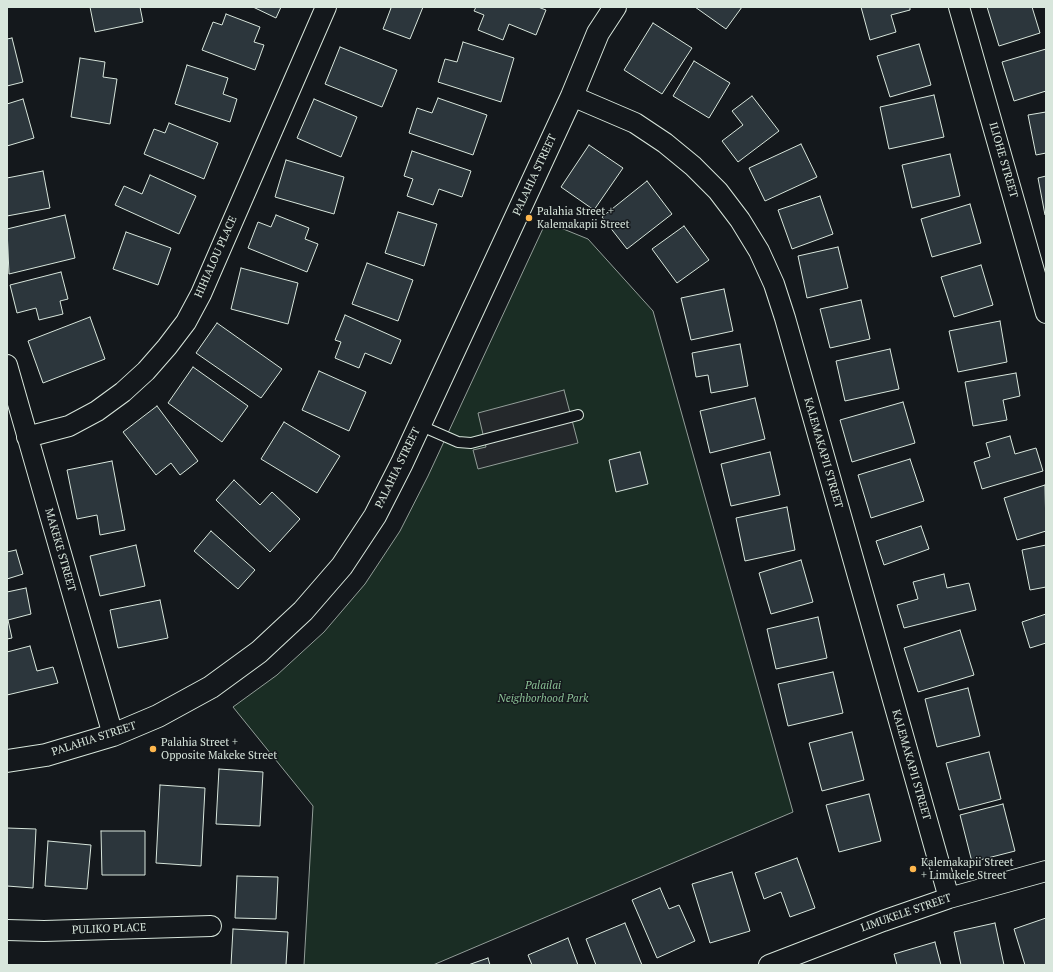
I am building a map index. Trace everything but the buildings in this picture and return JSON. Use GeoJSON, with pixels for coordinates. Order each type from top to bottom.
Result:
{"type":"FeatureCollection","features":[{"type":"Feature","properties":{"kind":"street","name":"HIHIALOU PLACE"},"geometry":{"type":"LineString","coordinates":[[27,437],[69,426],[97,411],[146,371],[186,322],[201,294],[326,7]]}},
{"type":"Feature","properties":{"kind":"street","name":"PALAHIA STREET"},"geometry":{"type":"LineString","coordinates":[[7,761],[46,755],[113,735],[158,716],[211,687],[259,652],[303,611],[342,566],[375,516],[572,96],[598,33],[615,7]]}},
{"type":"Feature","properties":{"kind":"street","name":"ILIOHE STREET"},"geometry":{"type":"LineString","coordinates":[[960,7],[1046,313]]}},
{"type":"Feature","properties":{"kind":"street","name":"KALEMAKAPII STREET"},"geometry":{"type":"LineString","coordinates":[[572,96],[635,123],[665,143],[688,161],[718,192],[740,220],[759,251],[774,284],[785,318],[949,898]]}},
{"type":"Feature","properties":{"kind":"street","name":"MAKEKE STREET"},"geometry":{"type":"LineString","coordinates":[[7,365],[113,735]]}},
{"type":"Feature","properties":{"kind":"street","name":"LIMUKELE STREET"},"geometry":{"type":"LineString","coordinates":[[769,965],[883,920],[949,898],[1046,871]]}},
{"type":"Feature","properties":{"kind":"street","name":"PULIKO PLACE"},"geometry":{"type":"LineString","coordinates":[[7,930],[44,932],[211,926]]}},
{"type":"Feature","properties":{"kind":"lane"},"geometry":{"type":"LineString","coordinates":[[419,425],[458,442],[476,442],[578,415]]}},
{"type":"Feature","properties":{"kind":"green space","name":"Palailai Neighborhood Park"},"geometry":{"type":"Polygon","coordinates":[[[546,222],[588,239],[653,311],[793,812],[433,965],[304,965],[313,806],[233,707],[277,675],[324,632],[365,584],[400,531],[428,476],[546,222]]]}},
{"type":"Feature","properties":{"kind":"shaded area"},"geometry":{"type":"Polygon","coordinates":[[[564,390],[578,443],[478,469],[473,450],[486,447],[478,413],[564,390]]]}},
{"type":"Feature","properties":{"kind":"place","name":"Palahia Street + Kalemakapii Street"},"geometry":{"type":"Point","coordinates":[529,218]}},
{"type":"Feature","properties":{"kind":"place","name":"Palahia Street + Opposite Makeke Street"},"geometry":{"type":"Point","coordinates":[153,749]}},
{"type":"Feature","properties":{"kind":"place","name":"Kalemakapii Street + Limukele Street"},"geometry":{"type":"Point","coordinates":[913,869]}}]}
